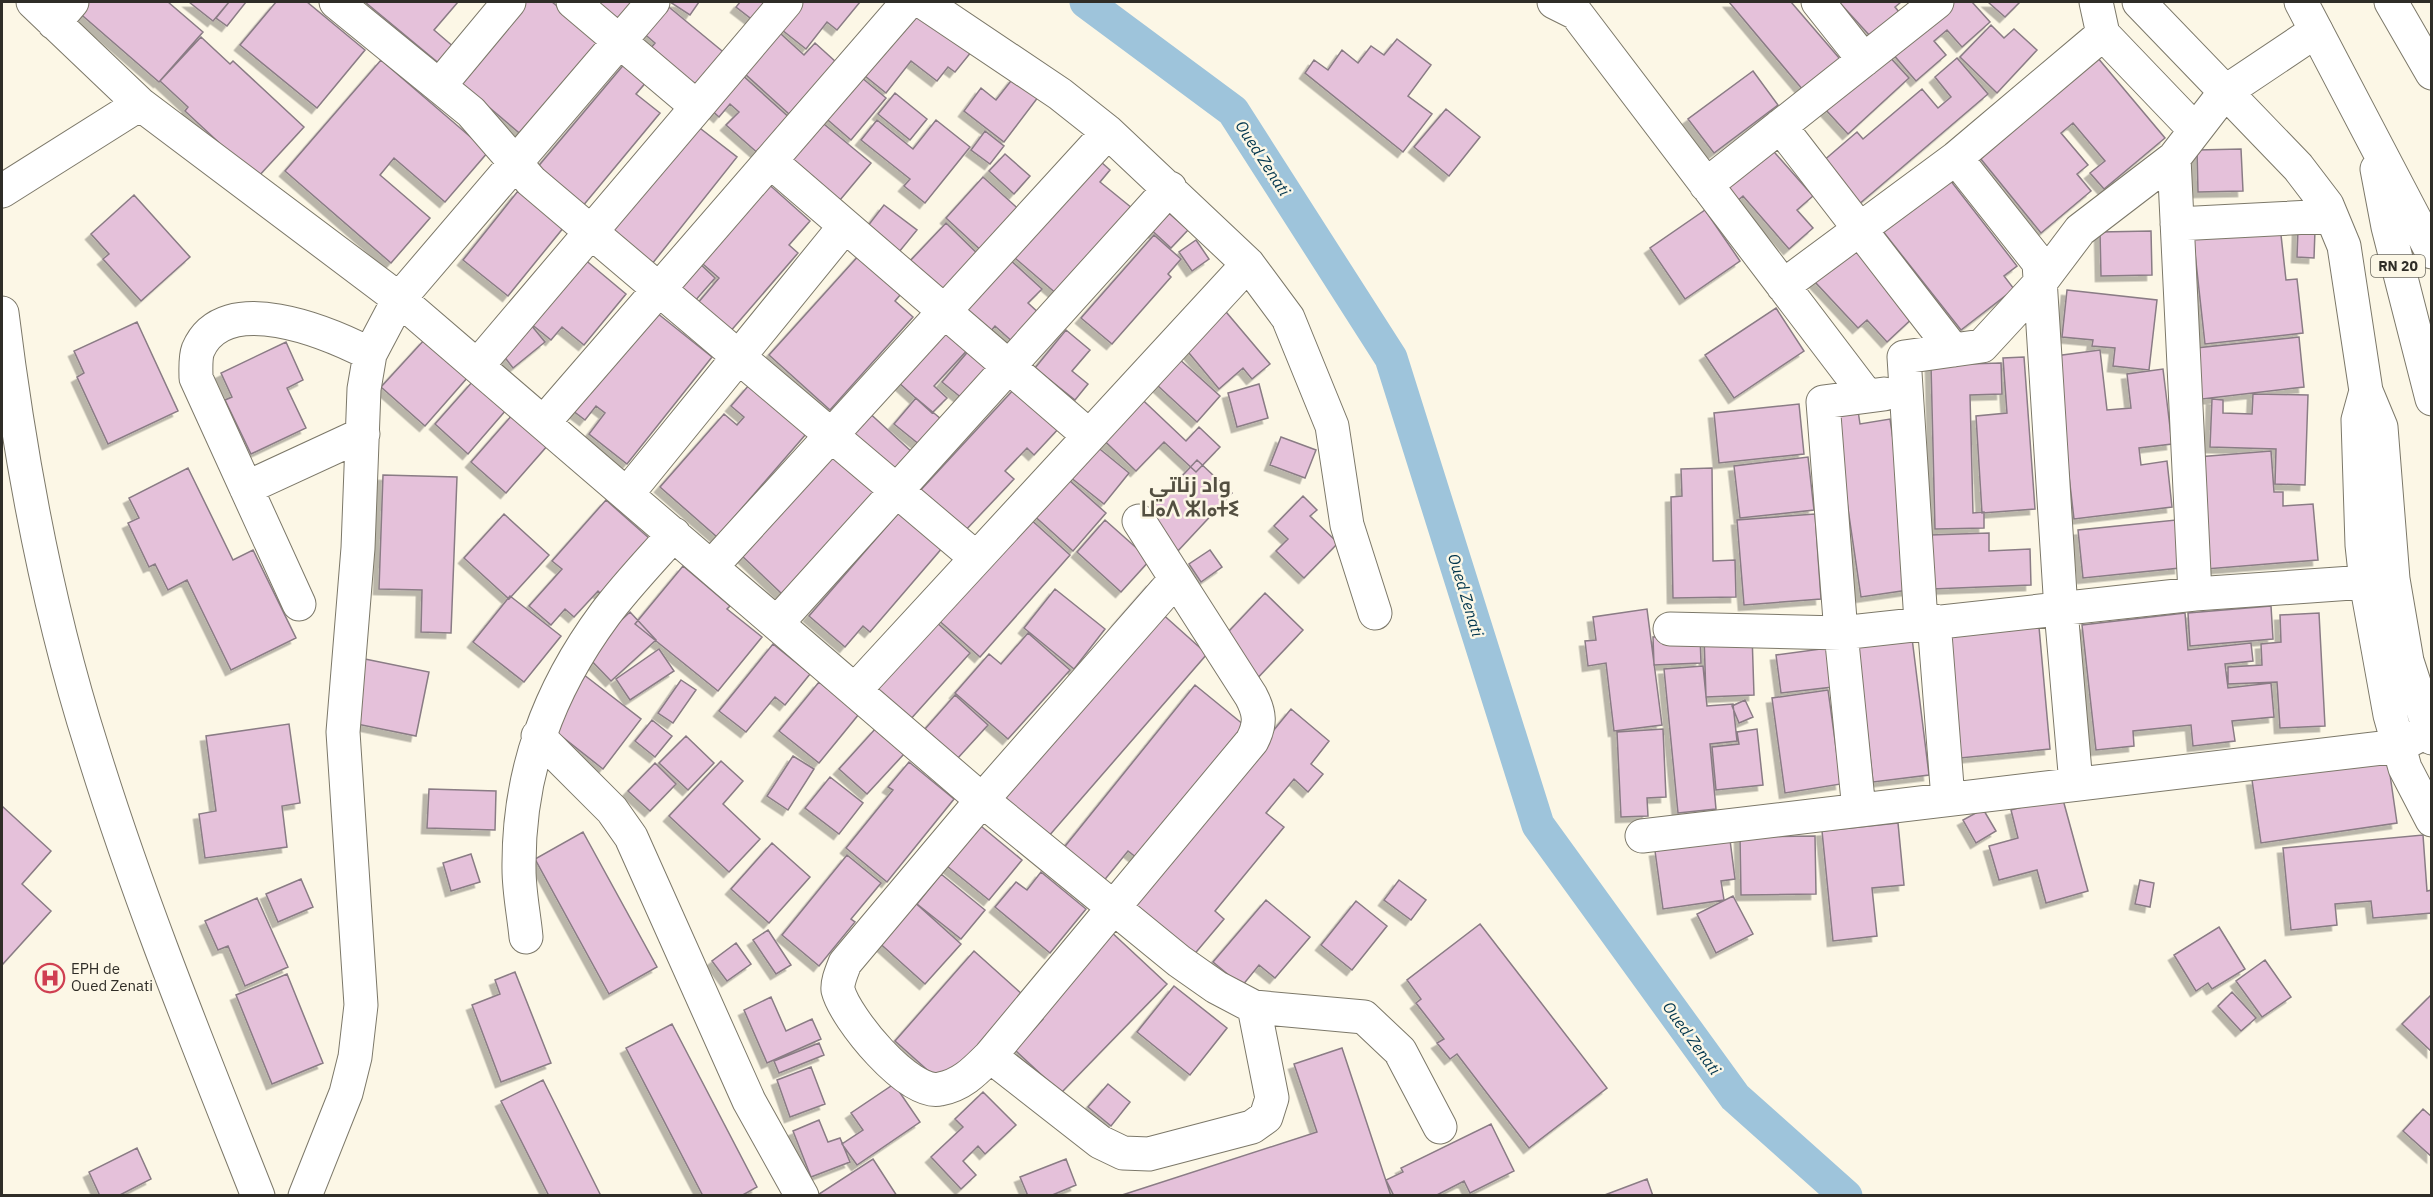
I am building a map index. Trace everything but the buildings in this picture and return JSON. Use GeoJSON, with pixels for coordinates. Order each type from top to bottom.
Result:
{"type":"FeatureCollection","features":[{"type":"Feature","properties":{"kind":"street"},"geometry":{"type":"LineString","coordinates":[[336,2],[440,85],[495,137],[514,164],[591,231],[975,557]]}},
{"type":"Feature","properties":{"kind":"street"},"geometry":{"type":"LineString","coordinates":[[440,85],[509,2]]}},
{"type":"Feature","properties":{"kind":"street"},"geometry":{"type":"LineString","coordinates":[[573,2],[697,107]]}},
{"type":"Feature","properties":{"kind":"street"},"geometry":{"type":"LineString","coordinates":[[305,1196],[346,1093],[356,1057],[361,1005],[343,732],[358,548],[364,389],[370,354],[399,299],[652,2]]}},
{"type":"Feature","properties":{"kind":"street"},"geometry":{"type":"LineString","coordinates":[[478,365],[786,2]]}},
{"type":"Feature","properties":{"kind":"street"},"geometry":{"type":"LineString","coordinates":[[544,422],[908,2]]}},
{"type":"Feature","properties":{"kind":"street"},"geometry":{"type":"LineString","coordinates":[[923,2],[1060,94],[1108,132],[1248,264],[1288,318],[1332,426],[1347,525],[1375,613]]}},
{"type":"Feature","properties":{"kind":"street"},"geometry":{"type":"LineString","coordinates":[[1818,2],[1864,60]]}},
{"type":"Feature","properties":{"kind":"street"},"geometry":{"type":"LineString","coordinates":[[1706,185],[1938,2]]}},
{"type":"Feature","properties":{"kind":"street"},"geometry":{"type":"LineString","coordinates":[[2096,2],[2103,34],[2195,130]]}},
{"type":"Feature","properties":{"kind":"street"},"geometry":{"type":"LineString","coordinates":[[1642,836],[2399,746],[2430,734],[2407,661],[2393,579],[2381,427],[2366,391],[2344,246],[2327,205],[2298,167],[2139,2]]}},
{"type":"Feature","properties":{"kind":"street","name":"RN 20"},"geometry":{"type":"LineString","coordinates":[[2301,2],[2370,132],[2424,220],[2432,252]]}},
{"type":"Feature","properties":{"kind":"street"},"geometry":{"type":"LineString","coordinates":[[2391,2],[2432,73]]}},
{"type":"Feature","properties":{"kind":"street"},"geometry":{"type":"LineString","coordinates":[[1574,5],[1706,185],[1867,396]]}},
{"type":"Feature","properties":{"kind":"street"},"geometry":{"type":"LineString","coordinates":[[53,8],[140,104],[399,299],[982,800],[1113,909],[1216,987],[1254,1007],[1364,1017],[1401,1051],[1440,1127]]}},
{"type":"Feature","properties":{"kind":"street"},"geometry":{"type":"LineString","coordinates":[[1947,799],[1904,357],[1982,346],[2040,283],[2080,230],[2174,158],[2225,92],[2316,31]]}},
{"type":"Feature","properties":{"kind":"street"},"geometry":{"type":"LineString","coordinates":[[1783,286],[1956,158],[2103,34]]}},
{"type":"Feature","properties":{"kind":"street"},"geometry":{"type":"LineString","coordinates":[[2,191],[140,104]]}},
{"type":"Feature","properties":{"kind":"street"},"geometry":{"type":"LineString","coordinates":[[1780,126],[1953,350]]}},
{"type":"Feature","properties":{"kind":"street"},"geometry":{"type":"LineString","coordinates":[[711,567],[1108,132]]}},
{"type":"Feature","properties":{"kind":"street","name":"RN 20"},"geometry":{"type":"LineString","coordinates":[[2370,132],[2388,226],[2432,399]]}},
{"type":"Feature","properties":{"kind":"street"},"geometry":{"type":"LineString","coordinates":[[1956,158],[2039,262],[2061,610],[2076,784]]}},
{"type":"Feature","properties":{"kind":"street"},"geometry":{"type":"LineString","coordinates":[[2174,158],[2195,594]]}},
{"type":"Feature","properties":{"kind":"street"},"geometry":{"type":"LineString","coordinates":[[770,161],[1088,435]]}},
{"type":"Feature","properties":{"kind":"street"},"geometry":{"type":"LineString","coordinates":[[777,623],[1170,188]]}},
{"type":"Feature","properties":{"kind":"street"},"geometry":{"type":"LineString","coordinates":[[2176,224],[2331,216]]}},
{"type":"Feature","properties":{"kind":"street"},"geometry":{"type":"LineString","coordinates":[[627,494],[845,226]]}},
{"type":"Feature","properties":{"kind":"street"},"geometry":{"type":"LineString","coordinates":[[855,690],[975,557],[1248,264]]}},
{"type":"Feature","properties":{"kind":"street"},"geometry":{"type":"LineString","coordinates":[[2,313],[11,386],[46,582],[91,747],[152,927],[258,1196]]}},
{"type":"Feature","properties":{"kind":"street"},"geometry":{"type":"LineString","coordinates":[[299,604],[196,378],[198,351],[214,328],[239,319],[267,319],[338,337],[370,354]]}},
{"type":"Feature","properties":{"kind":"street"},"geometry":{"type":"LineString","coordinates":[[1859,810],[1841,633],[1823,402],[1906,391]]}},
{"type":"Feature","properties":{"kind":"street"},"geometry":{"type":"LineString","coordinates":[[2366,391],[2358,420],[2362,545],[2366,582],[2390,715],[2405,768],[2432,820]]}},
{"type":"Feature","properties":{"kind":"street"},"geometry":{"type":"LineString","coordinates":[[246,488],[363,434]]}},
{"type":"Feature","properties":{"kind":"street"},"geometry":{"type":"LineString","coordinates":[[1139,521],[1251,696],[1259,711],[1259,728],[1252,741],[990,1056],[966,1080],[938,1090],[916,1084],[886,1058],[848,1015],[837,987],[844,963],[982,800],[1176,579]]}},
{"type":"Feature","properties":{"kind":"street"},"geometry":{"type":"LineString","coordinates":[[526,938],[519,870],[523,802],[538,736],[564,675],[606,613],[674,534]]}},
{"type":"Feature","properties":{"kind":"street"},"geometry":{"type":"LineString","coordinates":[[1670,629],[1841,633],[2195,594],[2366,582]]}},
{"type":"Feature","properties":{"kind":"street"},"geometry":{"type":"LineString","coordinates":[[538,736],[612,810],[631,837],[748,1101],[802,1196]]}},
{"type":"Feature","properties":{"kind":"street"},"geometry":{"type":"LineString","coordinates":[[990,1056],[1100,1142],[1123,1153],[1149,1154],[1252,1127],[1266,1117],[1272,1098],[1254,1007]]}},
{"type":"Feature","properties":{"kind":"waterway","name":"Oued Zenati"},"geometry":{"type":"LineString","coordinates":[[1086,2],[1233,111],[1391,358],[1538,825],[1735,1097],[1846,1196]]}},
{"type":"Feature","properties":{"kind":"place","name":"EPH de Oued Zenati"},"geometry":{"type":"Point","coordinates":[50,978]}},
{"type":"Feature","properties":{"kind":"district","name":"واد زناتي ⵡⴰⴷ ⵣⵏⴰⵜⵉ"},"geometry":{"type":"Point","coordinates":[1190,497]}}]}
